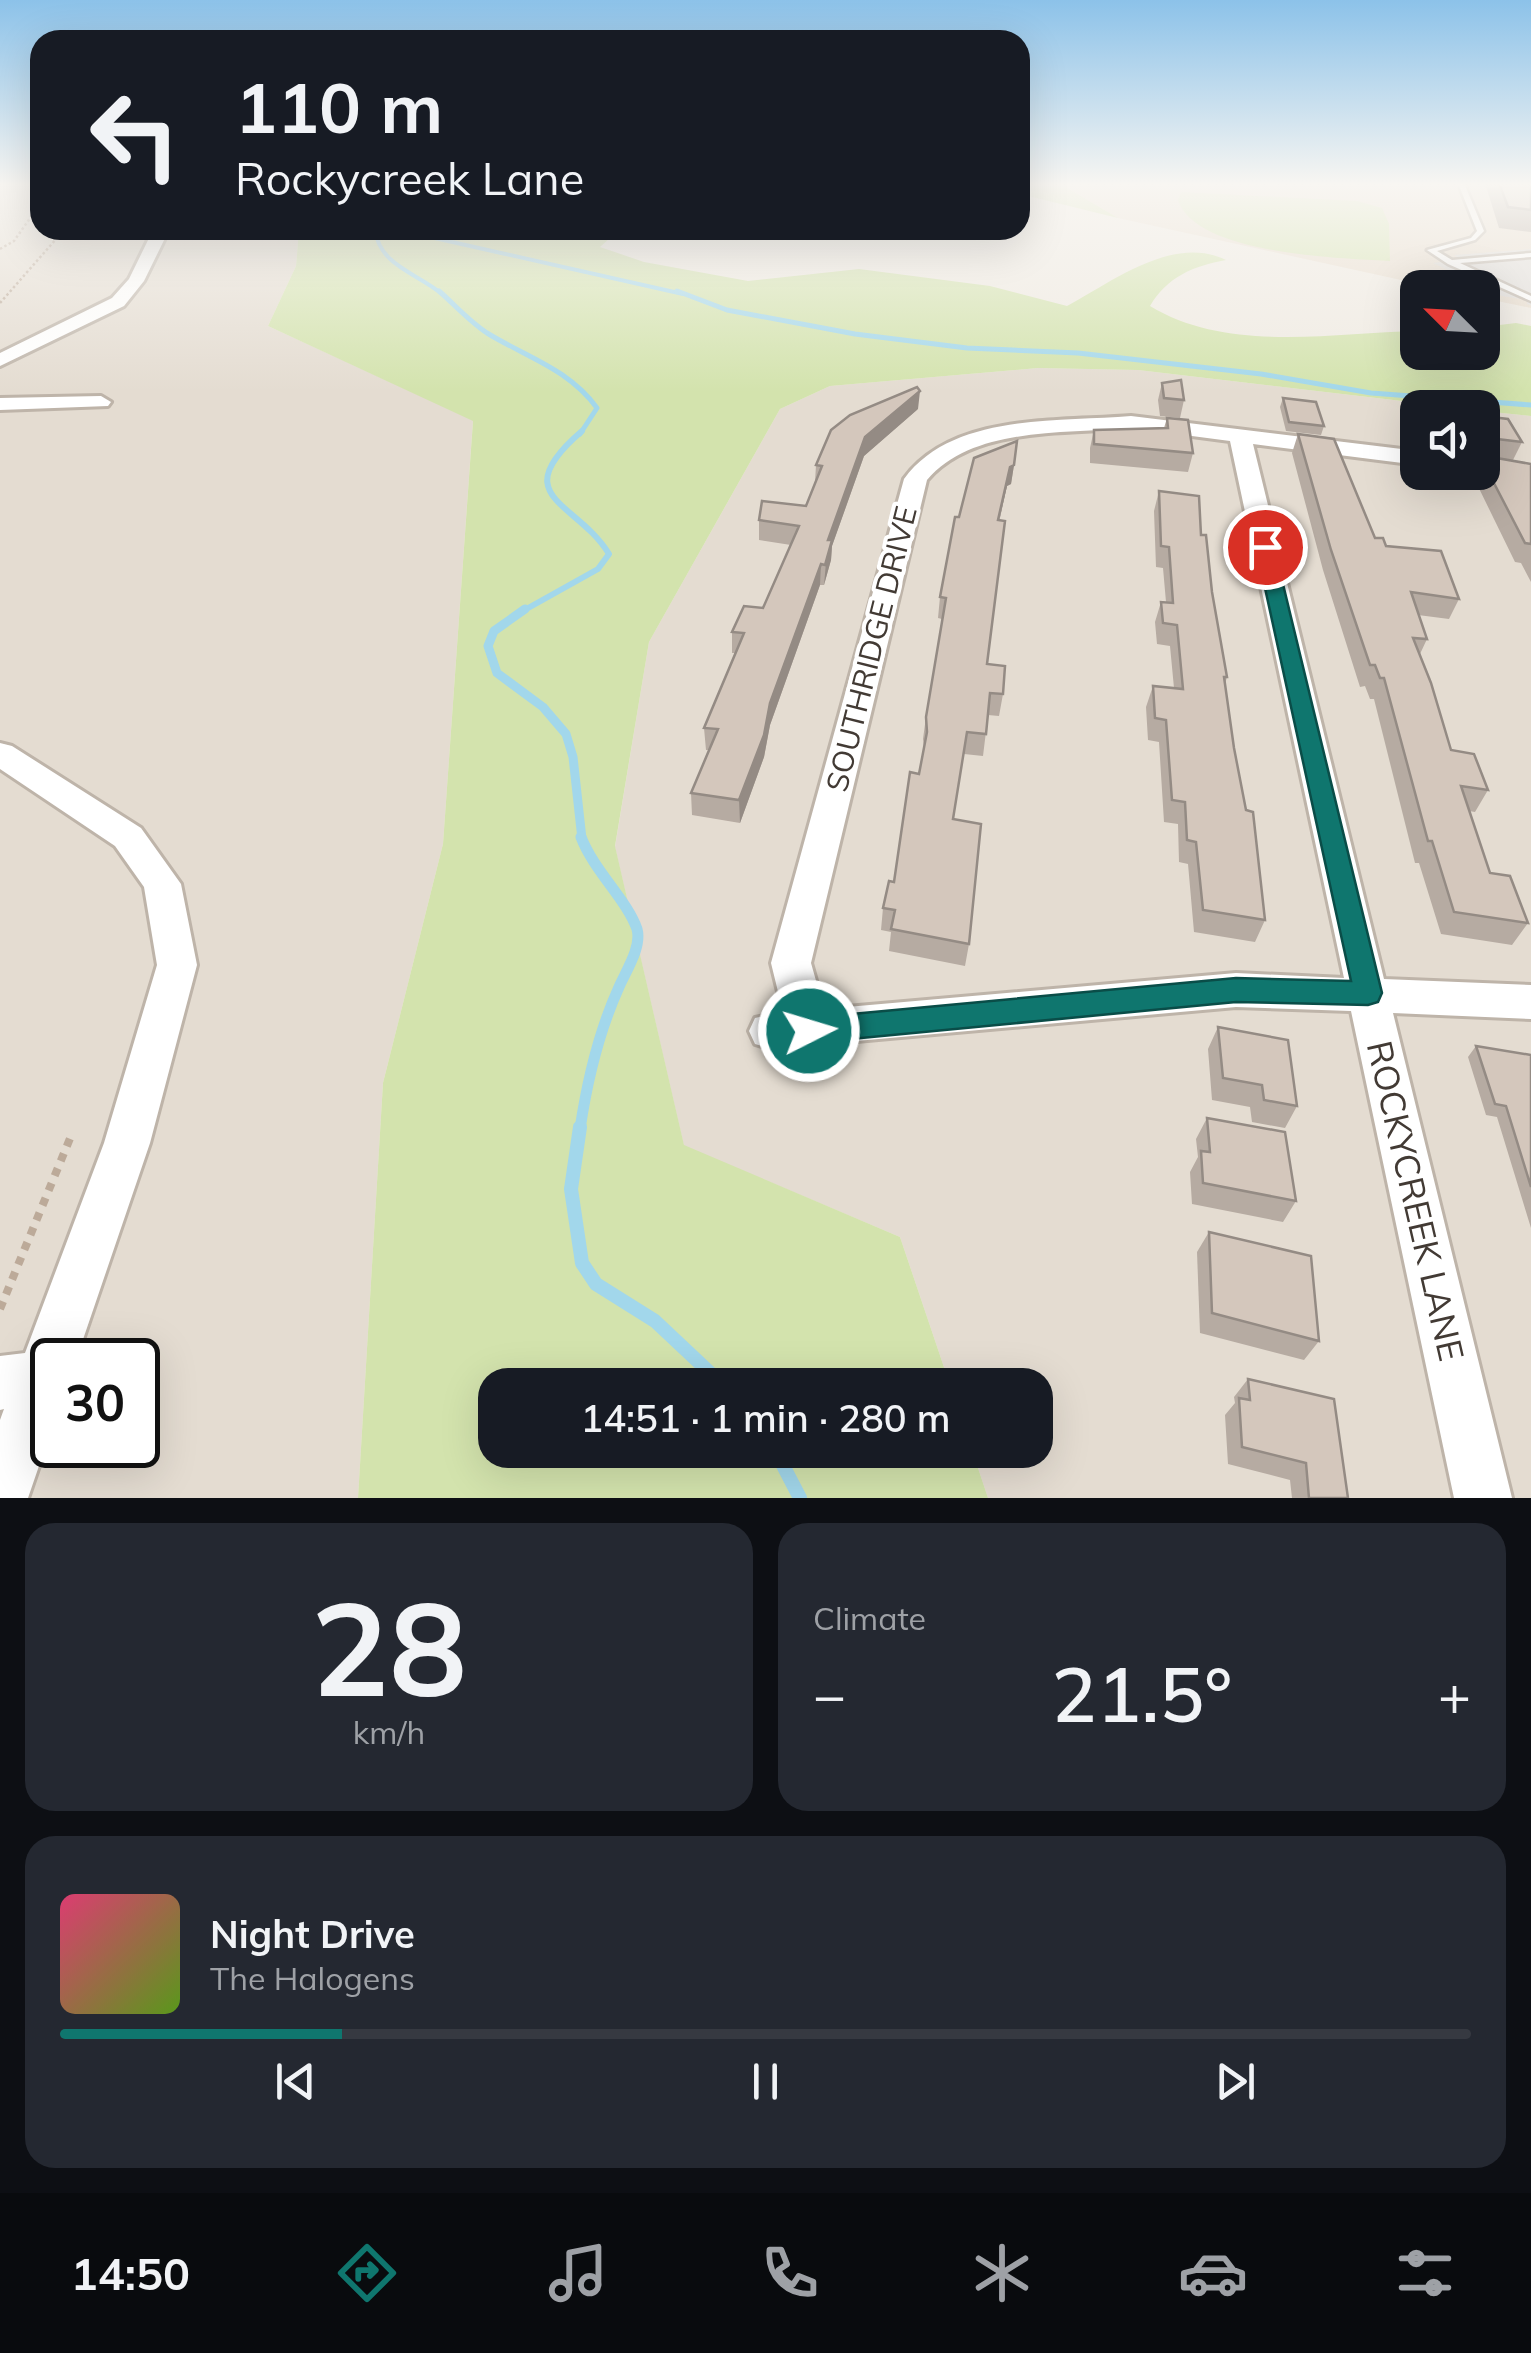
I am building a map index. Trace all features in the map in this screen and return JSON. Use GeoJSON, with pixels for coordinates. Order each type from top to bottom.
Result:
{"type":"FeatureCollection","features":[{"type":"Feature","properties":{"kind":"street"},"geometry":{"type":"LineString","coordinates":[[0,360],[118,302],[136,281],[150,253]]}},
{"type":"Feature","properties":{"kind":"street"},"geometry":{"type":"LineString","coordinates":[[0,404],[101,402]]}},
{"type":"Feature","properties":{"kind":"street","name":"SOUTHRIDGE DRIVE"},"geometry":{"type":"LineString","coordinates":[[1368,993],[1236,990],[790,1031],[791,963],[916,479],[934,458],[990,435],[1130,422],[1400,456]]}},
{"type":"Feature","properties":{"kind":"street","name":"ROCKYCREEK LANE"},"geometry":{"type":"LineString","coordinates":[[1240,436],[1483,1498]]}},
{"type":"Feature","properties":{"kind":"street"},"geometry":{"type":"LineString","coordinates":[[0,754],[128,836],[162,884],[177,965],[127,1143],[22,1381],[0,1498]]}},
{"type":"Feature","properties":{"kind":"street"},"geometry":{"type":"LineString","coordinates":[[1368,993],[1531,1002]]}},
{"type":"Feature","properties":{"kind":"lane"},"geometry":{"type":"LineString","coordinates":[[1436,253],[1531,299]]}},
{"type":"Feature","properties":{"kind":"lane"},"geometry":{"type":"LineString","coordinates":[[1451,262],[1531,256]]}},
{"type":"Feature","properties":{"kind":"path"},"geometry":{"type":"LineString","coordinates":[[0,302],[44,253]]}},
{"type":"Feature","properties":{"kind":"path"},"geometry":{"type":"LineString","coordinates":[[0,1310],[71,1136]]}},
{"type":"Feature","properties":{"kind":"shaded area"},"geometry":{"type":"Polygon","coordinates":[[[0,253],[297,253],[296,266],[268,326],[473,420],[443,844],[383,1083],[358,1498],[0,1498],[0,253]]]}},
{"type":"Feature","properties":{"kind":"shaded area"},"geometry":{"type":"Polygon","coordinates":[[[1277,253],[1531,253],[1531,308],[1500,302],[1500,270],[1400,270],[1400,280],[1277,253]]]}},
{"type":"Feature","properties":{"kind":"shaded area"},"geometry":{"type":"Polygon","coordinates":[[[1531,253],[1531,305],[1528,300],[1500,295],[1500,270],[1448,270],[1433,263],[1460,259],[1454,255],[1531,253]]]}},
{"type":"Feature","properties":{"kind":"shaded area"},"geometry":{"type":"Polygon","coordinates":[[[1038,368],[1138,370],[1400,401],[1400,490],[1500,490],[1500,413],[1531,416],[1531,1498],[988,1498],[978,1468],[1053,1468],[1053,1368],[944,1368],[900,1237],[684,1146],[615,847],[649,642],[780,409],[830,386],[1038,368]]]}},
{"type":"Feature","properties":{"kind":"green space"},"geometry":{"type":"Polygon","coordinates":[[[297,253],[617,253],[644,262],[748,281],[859,269],[990,286],[1067,306],[1144,264],[1185,253],[1206,254],[1226,260],[1182,274],[1164,287],[1150,306],[1180,321],[1246,335],[1400,332],[1400,370],[1500,370],[1500,325],[1531,326],[1531,416],[1500,413],[1500,390],[1400,390],[1400,401],[1138,370],[1038,368],[830,386],[780,409],[649,642],[615,846],[684,1145],[900,1237],[944,1368],[478,1368],[478,1468],[978,1468],[988,1498],[358,1498],[383,1083],[443,844],[473,421],[268,326],[296,266],[297,253]]]}},
{"type":"Feature","properties":{"kind":"green space"},"geometry":{"type":"Polygon","coordinates":[[[1292,253],[1390,253],[1390,261],[1292,253]]]}},
{"type":"Feature","properties":{"kind":"building"},"geometry":{"type":"Polygon","coordinates":[[[1181,380],[1184,400],[1164,398],[1162,383],[1181,380]]]}},
{"type":"Feature","properties":{"kind":"building"},"geometry":{"type":"Polygon","coordinates":[[[917,387],[920,391],[865,437],[828,540],[832,540],[825,565],[821,564],[770,703],[764,735],[739,800],[691,793],[718,729],[704,728],[744,633],[732,632],[744,606],[763,608],[799,526],[759,520],[762,501],[806,506],[822,466],[816,465],[831,430],[850,415],[917,387]]]}},
{"type":"Feature","properties":{"kind":"building"},"geometry":{"type":"Polygon","coordinates":[[[1283,398],[1316,402],[1324,426],[1289,422],[1283,398]]]}},
{"type":"Feature","properties":{"kind":"building"},"geometry":{"type":"Polygon","coordinates":[[[1167,418],[1188,420],[1193,453],[1094,444],[1094,430],[1168,428],[1167,418]]]}},
{"type":"Feature","properties":{"kind":"building"},"geometry":{"type":"Polygon","coordinates":[[[1500,418],[1508,419],[1522,442],[1500,439],[1500,418]]]}},
{"type":"Feature","properties":{"kind":"building"},"geometry":{"type":"Polygon","coordinates":[[[1298,434],[1334,439],[1375,538],[1383,538],[1386,546],[1441,551],[1459,599],[1411,592],[1427,639],[1413,638],[1451,750],[1474,754],[1488,790],[1461,786],[1490,873],[1510,876],[1528,923],[1454,912],[1432,841],[1428,841],[1384,678],[1380,678],[1375,665],[1370,665],[1331,550],[1298,434]]]}},
{"type":"Feature","properties":{"kind":"building"},"geometry":{"type":"Polygon","coordinates":[[[1017,441],[998,520],[1005,521],[987,664],[1005,666],[1003,694],[990,693],[986,734],[967,732],[953,819],[981,824],[969,944],[891,929],[895,910],[883,908],[889,881],[894,882],[910,772],[919,774],[927,732],[926,717],[946,598],[940,597],[955,517],[959,517],[974,458],[1017,441]]]}},
{"type":"Feature","properties":{"kind":"building"},"geometry":{"type":"Polygon","coordinates":[[[1500,459],[1531,464],[1531,544],[1525,543],[1498,490],[1500,459]]]}},
{"type":"Feature","properties":{"kind":"building"},"geometry":{"type":"Polygon","coordinates":[[[1159,491],[1199,496],[1201,535],[1206,535],[1234,748],[1246,810],[1253,812],[1265,920],[1203,910],[1196,842],[1187,840],[1185,802],[1172,800],[1166,720],[1155,718],[1153,686],[1183,689],[1177,625],[1163,623],[1161,602],[1173,603],[1169,547],[1161,546],[1159,491]]]}},
{"type":"Feature","properties":{"kind":"building"},"geometry":{"type":"Polygon","coordinates":[[[1218,1027],[1288,1040],[1297,1106],[1264,1100],[1262,1085],[1223,1078],[1218,1027]]]}},
{"type":"Feature","properties":{"kind":"building"},"geometry":{"type":"Polygon","coordinates":[[[1476,1046],[1531,1055],[1531,1187],[1506,1106],[1495,1104],[1476,1046]]]}},
{"type":"Feature","properties":{"kind":"building"},"geometry":{"type":"Polygon","coordinates":[[[1207,1118],[1285,1132],[1296,1201],[1203,1183],[1201,1151],[1210,1152],[1207,1118]]]}},
{"type":"Feature","properties":{"kind":"building"},"geometry":{"type":"Polygon","coordinates":[[[1209,1232],[1311,1256],[1319,1341],[1212,1313],[1209,1232]]]}},
{"type":"Feature","properties":{"kind":"building"},"geometry":{"type":"Polygon","coordinates":[[[1248,1379],[1334,1399],[1348,1498],[1309,1498],[1306,1463],[1242,1447],[1239,1398],[1250,1400],[1248,1379]]]}},
{"type":"Feature","properties":{"kind":"waterway"},"geometry":{"type":"LineString","coordinates":[[385,253],[442,294]]}},
{"type":"Feature","properties":{"kind":"waterway"},"geometry":{"type":"LineString","coordinates":[[501,253],[683,294]]}},
{"type":"Feature","properties":{"kind":"waterway"},"geometry":{"type":"LineString","coordinates":[[439,291],[487,333],[560,373],[586,395],[597,408],[582,431]]}},
{"type":"Feature","properties":{"kind":"waterway"},"geometry":{"type":"LineString","coordinates":[[677,291],[727,310],[855,334],[967,348],[1078,353],[1261,374],[1371,393],[1531,405]]}},
{"type":"Feature","properties":{"kind":"waterway"},"geometry":{"type":"LineString","coordinates":[[521,612],[598,569],[609,554],[554,498],[548,485],[549,471],[559,453],[582,431]]}},
{"type":"Feature","properties":{"kind":"waterway"},"geometry":{"type":"LineString","coordinates":[[525,609],[494,631],[488,646],[497,673],[543,707],[566,734],[573,757],[582,839]]}},
{"type":"Feature","properties":{"kind":"waterway"},"geometry":{"type":"LineString","coordinates":[[580,1129],[600,1039],[633,959],[638,936],[626,907],[582,839]]}},
{"type":"Feature","properties":{"kind":"waterway"},"geometry":{"type":"LineString","coordinates":[[580,1127],[571,1189],[582,1263],[596,1284],[655,1321],[705,1368]]}},
{"type":"Feature","properties":{"kind":"waterway"},"geometry":{"type":"LineString","coordinates":[[784,1468],[800,1498]]}},
{"type":"Feature","properties":{"kind":"route"},"geometry":{"type":"LineString","coordinates":[[809,1031],[1236,990],[1368,993],[1265,547]]}}]}
